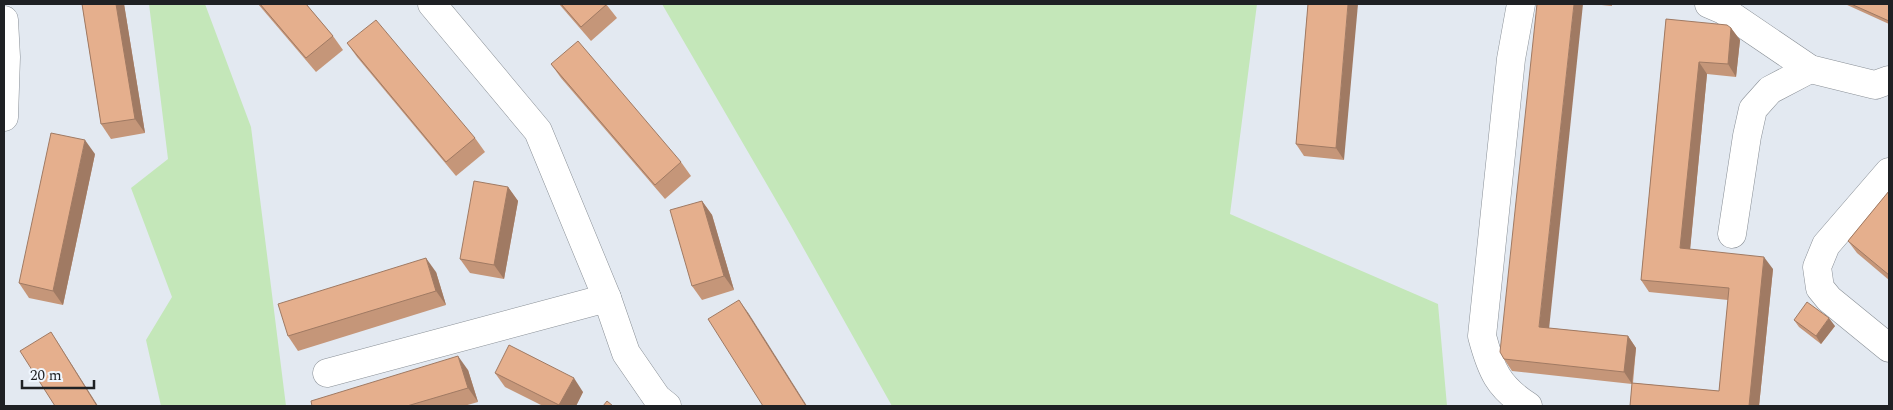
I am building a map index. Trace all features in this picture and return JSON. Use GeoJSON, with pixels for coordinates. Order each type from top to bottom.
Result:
{"type":"FeatureCollection","features":[{"type":"Feature","properties":{"kind":"street"},"geometry":{"type":"LineString","coordinates":[[432,4],[538,131],[607,298],[626,353],[657,398],[667,406]]}},
{"type":"Feature","properties":{"kind":"street"},"geometry":{"type":"LineString","coordinates":[[1521,4],[1511,59],[1482,336],[1489,363],[1501,383],[1515,398],[1528,406]]}},
{"type":"Feature","properties":{"kind":"street"},"geometry":{"type":"LineString","coordinates":[[1709,4],[1723,10],[1810,69],[1874,85],[1889,80]]}},
{"type":"Feature","properties":{"kind":"street"},"geometry":{"type":"LineString","coordinates":[[4,20],[6,57],[4,117]]}},
{"type":"Feature","properties":{"kind":"street"},"geometry":{"type":"LineString","coordinates":[[1732,234],[1746,136],[1753,109],[1770,90],[1810,69]]}},
{"type":"Feature","properties":{"kind":"street"},"geometry":{"type":"LineString","coordinates":[[1889,172],[1826,245],[1817,267],[1820,288],[1829,300],[1889,348]]}},
{"type":"Feature","properties":{"kind":"street"},"geometry":{"type":"LineString","coordinates":[[327,374],[607,298]]}},
{"type":"Feature","properties":{"kind":"green space"},"geometry":{"type":"Polygon","coordinates":[[[149,4],[205,4],[251,127],[286,406],[161,406],[146,340],[172,297],[131,188],[168,159],[149,4]]]}},
{"type":"Feature","properties":{"kind":"green space"},"geometry":{"type":"Polygon","coordinates":[[[662,4],[1257,4],[1230,214],[1438,304],[1447,406],[892,406],[791,226],[662,4]]]}},
{"type":"Feature","properties":{"kind":"building"},"geometry":{"type":"Polygon","coordinates":[[[82,4],[116,4],[135,119],[101,124],[82,4]]]}},
{"type":"Feature","properties":{"kind":"building"},"geometry":{"type":"Polygon","coordinates":[[[260,4],[306,4],[333,36],[306,58],[260,4]]]}},
{"type":"Feature","properties":{"kind":"building"},"geometry":{"type":"Polygon","coordinates":[[[561,4],[607,4],[581,27],[561,4]]]}},
{"type":"Feature","properties":{"kind":"building"},"geometry":{"type":"Polygon","coordinates":[[[1308,4],[1348,4],[1336,148],[1296,144],[1308,4]]]}},
{"type":"Feature","properties":{"kind":"building"},"geometry":{"type":"Polygon","coordinates":[[[1537,4],[1574,4],[1539,327],[1628,336],[1624,372],[1504,359],[1500,352],[1537,4]]]}},
{"type":"Feature","properties":{"kind":"building"},"geometry":{"type":"Polygon","coordinates":[[[1851,4],[1889,4],[1889,21],[1851,4]]]}},
{"type":"Feature","properties":{"kind":"building"},"geometry":{"type":"Polygon","coordinates":[[[1666,19],[1727,25],[1731,28],[1728,64],[1699,62],[1680,248],[1764,257],[1749,406],[1630,406],[1632,383],[1719,391],[1729,288],[1641,280],[1666,19]]]}},
{"type":"Feature","properties":{"kind":"building"},"geometry":{"type":"Polygon","coordinates":[[[376,20],[475,138],[446,162],[347,43],[376,20]]]}},
{"type":"Feature","properties":{"kind":"building"},"geometry":{"type":"Polygon","coordinates":[[[578,41],[681,162],[655,185],[551,64],[578,41]]]}},
{"type":"Feature","properties":{"kind":"building"},"geometry":{"type":"Polygon","coordinates":[[[51,133],[85,140],[53,291],[19,283],[51,133]]]}},
{"type":"Feature","properties":{"kind":"building"},"geometry":{"type":"Polygon","coordinates":[[[474,181],[508,187],[494,265],[460,259],[474,181]]]}},
{"type":"Feature","properties":{"kind":"building"},"geometry":{"type":"Polygon","coordinates":[[[1889,191],[1889,275],[1848,241],[1889,191]]]}},
{"type":"Feature","properties":{"kind":"building"},"geometry":{"type":"Polygon","coordinates":[[[702,201],[724,276],[692,286],[670,210],[702,201]]]}},
{"type":"Feature","properties":{"kind":"building"},"geometry":{"type":"Polygon","coordinates":[[[426,258],[436,291],[288,336],[278,304],[426,258]]]}},
{"type":"Feature","properties":{"kind":"building"},"geometry":{"type":"Polygon","coordinates":[[[739,300],[806,406],[763,406],[708,319],[739,300]]]}},
{"type":"Feature","properties":{"kind":"building"},"geometry":{"type":"Polygon","coordinates":[[[1807,302],[1829,318],[1816,336],[1794,320],[1807,302]]]}},
{"type":"Feature","properties":{"kind":"building"},"geometry":{"type":"Polygon","coordinates":[[[51,332],[97,406],[55,406],[20,351],[51,332]]]}},
{"type":"Feature","properties":{"kind":"building"},"geometry":{"type":"Polygon","coordinates":[[[509,345],[574,378],[559,405],[495,373],[509,345]]]}},
{"type":"Feature","properties":{"kind":"building"},"geometry":{"type":"Polygon","coordinates":[[[458,356],[468,388],[407,406],[312,406],[311,401],[458,356]]]}},
{"type":"Feature","properties":{"kind":"building"},"geometry":{"type":"Polygon","coordinates":[[[607,401],[613,406],[603,406],[607,401]]]}}]}
